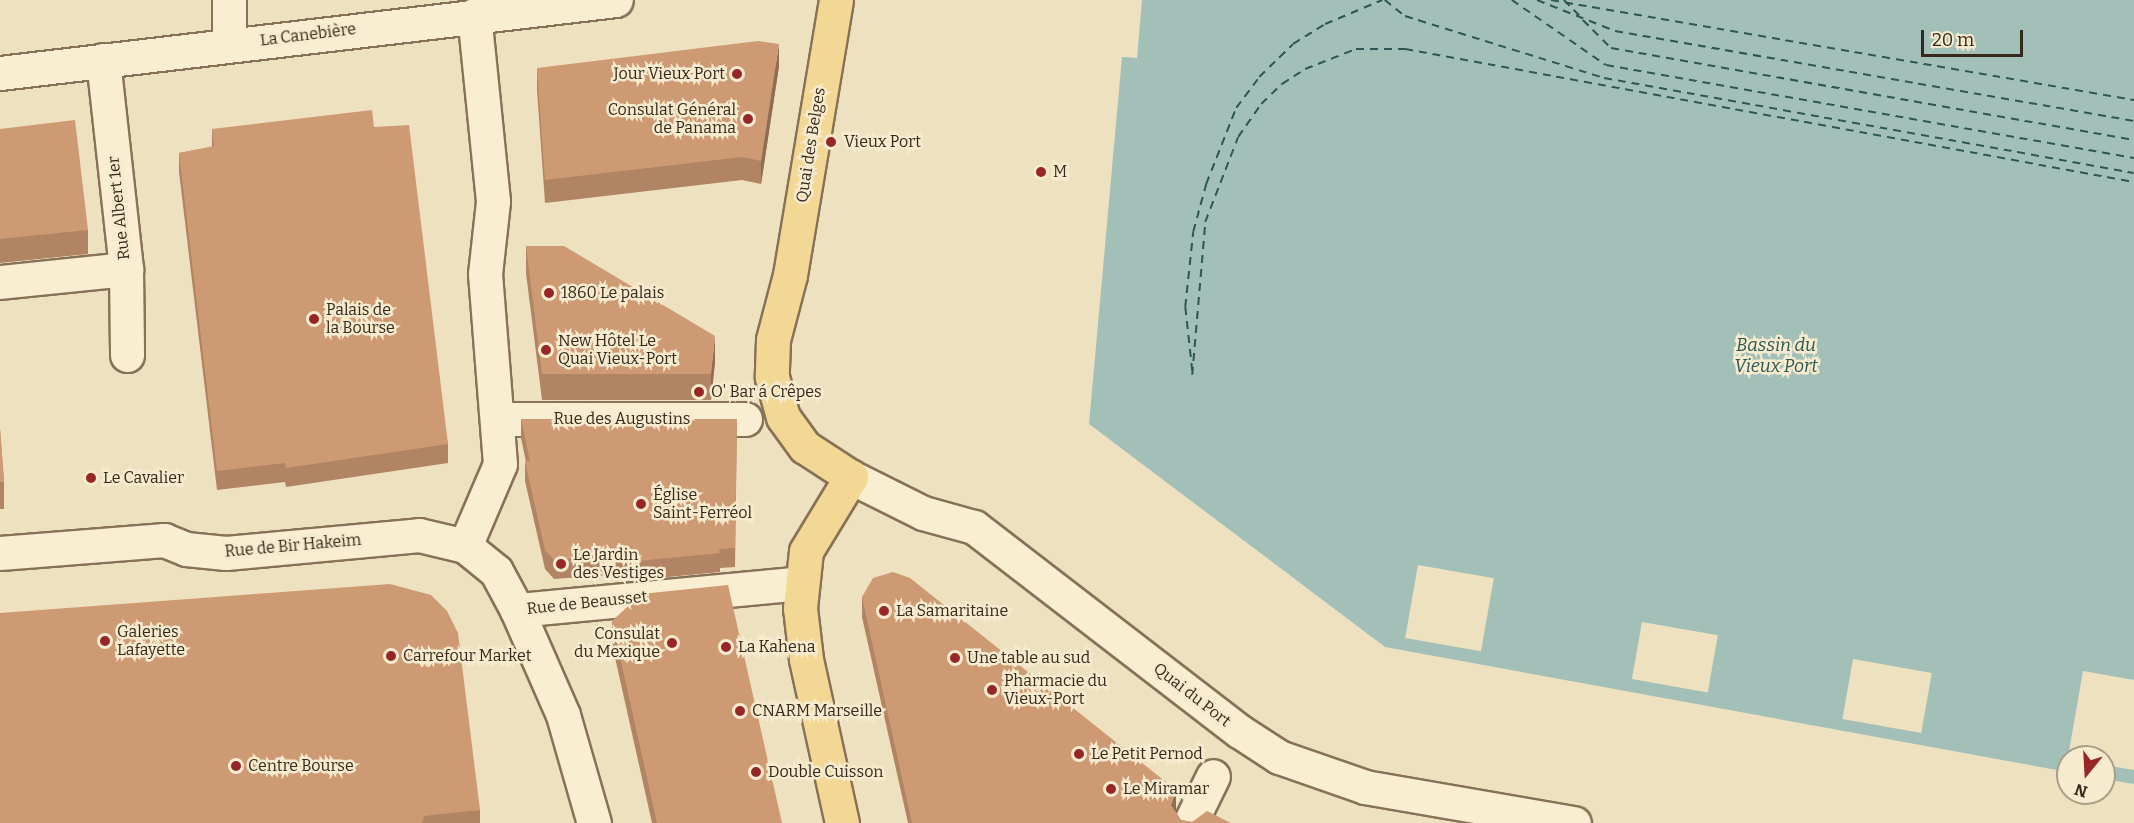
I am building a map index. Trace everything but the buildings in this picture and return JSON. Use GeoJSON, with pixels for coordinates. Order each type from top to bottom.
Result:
{"type":"FeatureCollection","features":[{"type":"Feature","properties":{"kind":"main road","name":"Quai des Belges"},"geometry":{"type":"LineString","coordinates":[[836,0],[787,291],[795,375],[802,404],[816,432],[851,477]]}},
{"type":"Feature","properties":{"kind":"main road"},"geometry":{"type":"LineString","coordinates":[[842,823],[806,659],[801,583],[812,539],[851,477]]}},
{"type":"Feature","properties":{"kind":"street"},"geometry":{"type":"LineString","coordinates":[[229,0],[229,45]]}},
{"type":"Feature","properties":{"kind":"street","name":"La Canebière"},"geometry":{"type":"LineString","coordinates":[[0,73],[229,45],[394,12],[474,15],[608,0]]}},
{"type":"Feature","properties":{"kind":"street"},"geometry":{"type":"LineString","coordinates":[[474,15],[493,201],[485,274],[499,419],[500,464],[471,551],[496,571],[517,610],[563,715],[594,823]]}},
{"type":"Feature","properties":{"kind":"street","name":"Rue Albert 1er"},"geometry":{"type":"LineString","coordinates":[[103,60],[126,268],[127,355]]}},
{"type":"Feature","properties":{"kind":"street"},"geometry":{"type":"LineString","coordinates":[[0,282],[126,268]]}},
{"type":"Feature","properties":{"kind":"street","name":"Rue des Augustins"},"geometry":{"type":"LineString","coordinates":[[499,419],[745,419]]}},
{"type":"Feature","properties":{"kind":"street","name":"Quai du Port"},"geometry":{"type":"LineString","coordinates":[[851,477],[923,513],[975,526],[1239,731],[1279,757],[1365,787],[1574,823]]}},
{"type":"Feature","properties":{"kind":"street","name":"Rue de Bir Hakeim"},"geometry":{"type":"LineString","coordinates":[[0,553],[164,540],[186,549],[226,553],[419,535],[471,551]]}},
{"type":"Feature","properties":{"kind":"street","name":"Rue de Beausset"},"geometry":{"type":"LineString","coordinates":[[517,610],[801,583]]}},
{"type":"Feature","properties":{"kind":"street"},"geometry":{"type":"LineString","coordinates":[[1190,823],[1213,776]]}},
{"type":"Feature","properties":{"kind":"water","name":"Bassin du Vieux Port"},"geometry":{"type":"Polygon","coordinates":[[[1142,0],[2134,0],[2134,784],[2116,781],[2116,745],[2056,745],[2056,770],[1385,647],[1089,424],[1122,57],[1137,58],[1142,0]]]}},
{"type":"Feature","properties":{"kind":"pier"},"geometry":{"type":"Polygon","coordinates":[[[1418,565],[1494,578],[1481,651],[1405,638],[1418,565]]]}},
{"type":"Feature","properties":{"kind":"pier"},"geometry":{"type":"Polygon","coordinates":[[[1642,622],[1718,635],[1708,692],[1632,679],[1642,622]]]}},
{"type":"Feature","properties":{"kind":"pier"},"geometry":{"type":"Polygon","coordinates":[[[1853,659],[1932,673],[1921,733],[1842,719],[1853,659]]]}},
{"type":"Feature","properties":{"kind":"pier"},"geometry":{"type":"Polygon","coordinates":[[[2083,671],[2134,680],[2134,770],[2116,767],[2116,745],[2070,745],[2083,671]]]}},
{"type":"Feature","properties":{"kind":"ferry route"},"geometry":{"type":"LineString","coordinates":[[1192,371],[1185,307],[1193,232],[1206,184],[1236,108],[1259,77],[1293,44],[1325,24],[1382,0]]}},
{"type":"Feature","properties":{"kind":"ferry route"},"geometry":{"type":"LineString","coordinates":[[1385,0],[1405,16],[1604,78],[2134,173]]}},
{"type":"Feature","properties":{"kind":"ferry route"},"geometry":{"type":"LineString","coordinates":[[1512,0],[1606,65],[2134,158]]}},
{"type":"Feature","properties":{"kind":"ferry route"},"geometry":{"type":"LineString","coordinates":[[1537,0],[1615,31],[2134,121]]}},
{"type":"Feature","properties":{"kind":"ferry route"},"geometry":{"type":"LineString","coordinates":[[1551,0],[2134,100]]}},
{"type":"Feature","properties":{"kind":"ferry route"},"geometry":{"type":"LineString","coordinates":[[1564,0],[1580,16]]}},
{"type":"Feature","properties":{"kind":"ferry route"},"geometry":{"type":"LineString","coordinates":[[1583,20],[1611,48],[2134,140]]}},
{"type":"Feature","properties":{"kind":"ferry route"},"geometry":{"type":"LineString","coordinates":[[1192,375],[1205,222],[1238,137],[1261,104],[1282,84],[1305,69],[1356,49],[1405,49],[2134,182]]}},
{"type":"Feature","properties":{"kind":"place","name":"Jour Vieux Port"},"geometry":{"type":"Point","coordinates":[737,74]}},
{"type":"Feature","properties":{"kind":"place","name":"Consulat Général de Panama"},"geometry":{"type":"Point","coordinates":[748,119]}},
{"type":"Feature","properties":{"kind":"place","name":"Vieux Port"},"geometry":{"type":"Point","coordinates":[831,142]}},
{"type":"Feature","properties":{"kind":"place","name":"M"},"geometry":{"type":"Point","coordinates":[1041,172]}},
{"type":"Feature","properties":{"kind":"place","name":"1860 Le palais"},"geometry":{"type":"Point","coordinates":[549,293]}},
{"type":"Feature","properties":{"kind":"place","name":"Palais de la Bourse"},"geometry":{"type":"Point","coordinates":[314,319]}},
{"type":"Feature","properties":{"kind":"place","name":"New Hôtel Le Quai Vieux-Port"},"geometry":{"type":"Point","coordinates":[546,350]}},
{"type":"Feature","properties":{"kind":"place","name":"O' Bar á Crêpes"},"geometry":{"type":"Point","coordinates":[699,392]}},
{"type":"Feature","properties":{"kind":"place","name":"Le Cavalier"},"geometry":{"type":"Point","coordinates":[91,478]}},
{"type":"Feature","properties":{"kind":"place","name":"Église Saint-Ferréol"},"geometry":{"type":"Point","coordinates":[641,504]}},
{"type":"Feature","properties":{"kind":"place","name":"Le Jardin des Vestiges"},"geometry":{"type":"Point","coordinates":[561,564]}},
{"type":"Feature","properties":{"kind":"place","name":"La Samaritaine"},"geometry":{"type":"Point","coordinates":[884,611]}},
{"type":"Feature","properties":{"kind":"place","name":"Galeries Lafayette"},"geometry":{"type":"Point","coordinates":[105,641]}},
{"type":"Feature","properties":{"kind":"place","name":"Consulat du Mexique"},"geometry":{"type":"Point","coordinates":[672,643]}},
{"type":"Feature","properties":{"kind":"place","name":"La Kahena"},"geometry":{"type":"Point","coordinates":[726,647]}},
{"type":"Feature","properties":{"kind":"place","name":"Carrefour Market"},"geometry":{"type":"Point","coordinates":[391,656]}},
{"type":"Feature","properties":{"kind":"place","name":"Une table au sud"},"geometry":{"type":"Point","coordinates":[955,658]}},
{"type":"Feature","properties":{"kind":"place","name":"Pharmacie du Vieux-Port"},"geometry":{"type":"Point","coordinates":[992,690]}},
{"type":"Feature","properties":{"kind":"place","name":"CNARM Marseille"},"geometry":{"type":"Point","coordinates":[740,711]}},
{"type":"Feature","properties":{"kind":"place","name":"Le Petit Pernod"},"geometry":{"type":"Point","coordinates":[1079,754]}},
{"type":"Feature","properties":{"kind":"place","name":"Centre Bourse"},"geometry":{"type":"Point","coordinates":[236,766]}},
{"type":"Feature","properties":{"kind":"place","name":"Double Cuisson"},"geometry":{"type":"Point","coordinates":[756,772]}},
{"type":"Feature","properties":{"kind":"place","name":"Le Miramar"},"geometry":{"type":"Point","coordinates":[1111,789]}}]}
